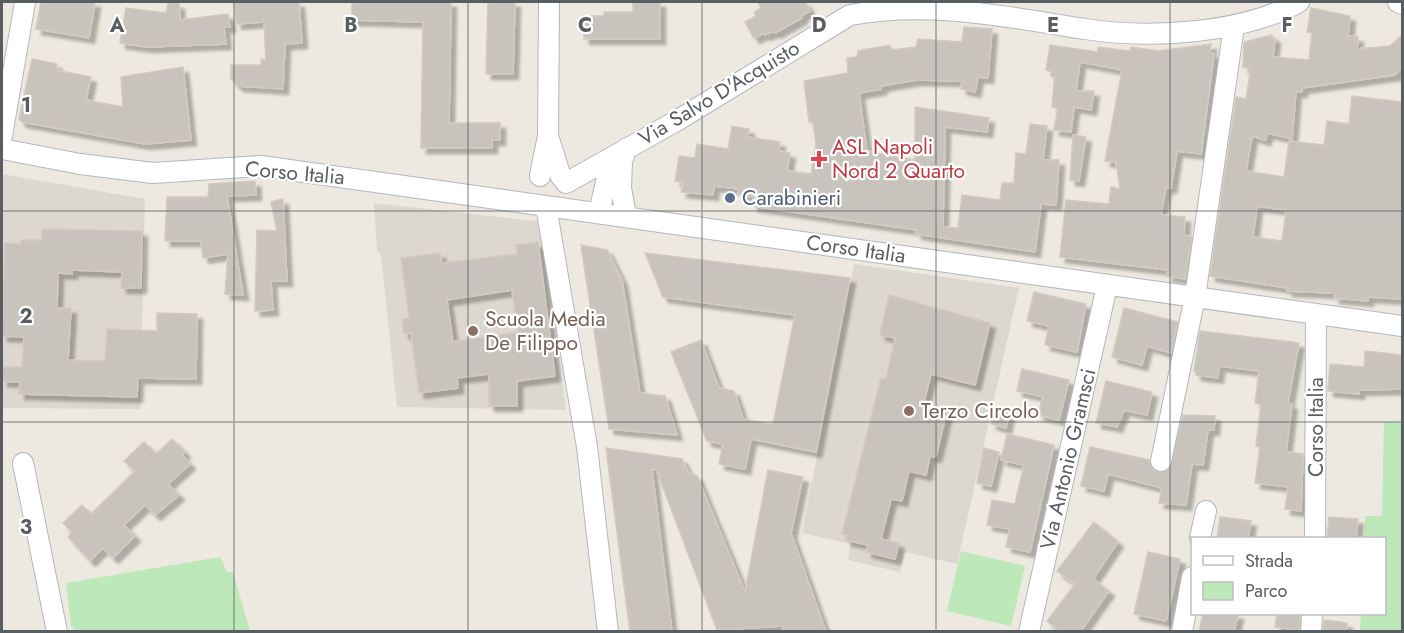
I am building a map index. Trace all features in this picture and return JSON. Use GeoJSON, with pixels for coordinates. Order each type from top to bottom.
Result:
{"type":"FeatureCollection","features":[{"type":"Feature","properties":{"kind":"street"},"geometry":{"type":"LineString","coordinates":[[2,136],[25,2]]}},
{"type":"Feature","properties":{"kind":"street"},"geometry":{"type":"LineString","coordinates":[[548,136],[567,189],[563,200],[553,206],[546,206],[537,199],[537,182],[548,136],[549,2]]}},
{"type":"Feature","properties":{"kind":"street","name":"Via Salvo D'Acquisto"},"geometry":{"type":"LineString","coordinates":[[564,180],[627,148],[850,15],[881,7],[974,9],[1088,30],[1154,33],[1234,26],[1284,10],[1299,2]]}},
{"type":"Feature","properties":{"kind":"street"},"geometry":{"type":"LineString","coordinates":[[1398,2],[1402,4]]}},
{"type":"Feature","properties":{"kind":"street"},"geometry":{"type":"LineString","coordinates":[[1161,461],[1195,297],[1234,26]]}},
{"type":"Feature","properties":{"kind":"street"},"geometry":{"type":"LineString","coordinates":[[626,216],[621,188],[622,161],[627,148]]}},
{"type":"Feature","properties":{"kind":"street","name":"Corso Italia"},"geometry":{"type":"LineString","coordinates":[[2,149],[80,164],[153,173],[261,166],[1402,326]]}},
{"type":"Feature","properties":{"kind":"street"},"geometry":{"type":"LineString","coordinates":[[599,213],[607,177],[606,160]]}},
{"type":"Feature","properties":{"kind":"street"},"geometry":{"type":"LineString","coordinates":[[516,201],[526,197],[537,182],[555,173],[564,180]]}},
{"type":"Feature","properties":{"kind":"street"},"geometry":{"type":"LineString","coordinates":[[546,206],[587,447],[608,632]]}},
{"type":"Feature","properties":{"kind":"street","name":"Via Antonio Gramsci"},"geometry":{"type":"LineString","coordinates":[[1029,632],[1107,286]]}},
{"type":"Feature","properties":{"kind":"street","name":"Corso Italia"},"geometry":{"type":"LineString","coordinates":[[1315,537],[1316,315]]}},
{"type":"Feature","properties":{"kind":"street"},"geometry":{"type":"LineString","coordinates":[[23,463],[57,632]]}},
{"type":"Feature","properties":{"kind":"street"},"geometry":{"type":"LineString","coordinates":[[1200,537],[1206,511]]}},
{"type":"Feature","properties":{"kind":"street"},"geometry":{"type":"LineString","coordinates":[[1182,632],[1191,582]]}},
{"type":"Feature","properties":{"kind":"street"},"geometry":{"type":"LineString","coordinates":[[1311,632],[1312,615]]}},
{"type":"Feature","properties":{"kind":"shaded area"},"geometry":{"type":"Polygon","coordinates":[[[2,174],[145,199],[140,409],[2,408],[2,174]]]}},
{"type":"Feature","properties":{"kind":"shaded area","name":"Scuola Media De Filippo"},"geometry":{"type":"Polygon","coordinates":[[[374,203],[543,222],[566,410],[397,407],[381,255],[377,250],[374,203]]]}},
{"type":"Feature","properties":{"kind":"shaded area","name":"Terzo Circolo"},"geometry":{"type":"Polygon","coordinates":[[[854,264],[1019,288],[957,564],[905,552],[900,572],[848,560],[851,544],[802,533],[854,264]]]}},
{"type":"Feature","properties":{"kind":"green space"},"geometry":{"type":"Polygon","coordinates":[[[1384,422],[1402,423],[1402,631],[1360,631],[1361,615],[1386,615],[1386,537],[1365,537],[1365,516],[1382,516],[1384,422]]]}},
{"type":"Feature","properties":{"kind":"green space"},"geometry":{"type":"Polygon","coordinates":[[[961,551],[1025,566],[1011,626],[947,611],[961,551]]]}},
{"type":"Feature","properties":{"kind":"green space"},"geometry":{"type":"Polygon","coordinates":[[[220,557],[227,572],[233,572],[250,631],[76,632],[71,626],[66,583],[220,557]]]}},
{"type":"Feature","properties":{"kind":"building"},"geometry":{"type":"Polygon","coordinates":[[[41,2],[95,2],[89,38],[36,29],[41,2]]]}},
{"type":"Feature","properties":{"kind":"building"},"geometry":{"type":"Polygon","coordinates":[[[234,2],[299,2],[302,43],[285,44],[283,89],[238,86],[231,79],[231,65],[261,65],[261,59],[266,60],[264,22],[236,24],[234,2]]]}},
{"type":"Feature","properties":{"kind":"building"},"geometry":{"type":"Polygon","coordinates":[[[352,2],[451,2],[449,123],[500,123],[500,140],[492,140],[492,148],[421,148],[423,22],[352,20],[352,2]]]}},
{"type":"Feature","properties":{"kind":"building"},"geometry":{"type":"Polygon","coordinates":[[[488,2],[515,2],[513,74],[486,74],[488,2]]]}},
{"type":"Feature","properties":{"kind":"building"},"geometry":{"type":"Polygon","coordinates":[[[633,2],[660,2],[660,39],[584,39],[584,16],[604,16],[604,12],[633,12],[633,2]]]}},
{"type":"Feature","properties":{"kind":"building"},"geometry":{"type":"Polygon","coordinates":[[[758,2],[805,2],[810,11],[775,33],[774,31],[765,35],[764,33],[754,38],[745,22],[756,16],[754,12],[761,8],[758,2]]]}},
{"type":"Feature","properties":{"kind":"building"},"geometry":{"type":"Polygon","coordinates":[[[168,3],[179,4],[180,20],[228,14],[230,27],[224,27],[226,44],[147,47],[120,43],[126,8],[166,13],[168,3]]]}},
{"type":"Feature","properties":{"kind":"building"},"geometry":{"type":"Polygon","coordinates":[[[1311,8],[1350,16],[1348,36],[1358,37],[1357,49],[1390,46],[1402,35],[1402,67],[1395,75],[1302,88],[1302,92],[1296,91],[1292,139],[1268,133],[1265,140],[1252,136],[1246,171],[1284,177],[1289,141],[1324,145],[1327,121],[1349,124],[1352,96],[1402,102],[1402,299],[1368,297],[1368,301],[1334,298],[1334,293],[1287,291],[1288,288],[1210,276],[1236,97],[1246,99],[1251,68],[1243,67],[1244,42],[1272,35],[1272,38],[1275,38],[1273,57],[1309,60],[1312,33],[1307,32],[1311,8]],[[1257,206],[1253,237],[1282,241],[1286,210],[1257,206]]]}},
{"type":"Feature","properties":{"kind":"building"},"geometry":{"type":"Polygon","coordinates":[[[964,27],[992,29],[988,78],[978,77],[975,92],[961,89],[962,81],[916,80],[881,86],[881,89],[859,93],[867,151],[915,160],[915,107],[989,118],[987,132],[945,127],[943,227],[958,228],[962,195],[1000,200],[1002,183],[1014,183],[1016,153],[1026,154],[1030,124],[1047,126],[1043,160],[1059,160],[1056,205],[1041,204],[1035,252],[916,234],[917,230],[752,206],[753,197],[738,195],[739,189],[714,186],[713,195],[681,192],[683,182],[675,181],[679,156],[695,158],[697,144],[728,149],[732,126],[749,129],[748,137],[780,142],[779,151],[790,153],[787,171],[811,174],[816,144],[813,122],[809,122],[804,81],[848,73],[847,58],[857,57],[858,51],[890,45],[892,50],[916,47],[918,39],[962,42],[964,27]]]}},
{"type":"Feature","properties":{"kind":"building"},"geometry":{"type":"Polygon","coordinates":[[[1211,44],[1210,53],[1214,54],[1201,154],[1177,151],[1171,188],[1166,187],[1161,215],[1185,217],[1184,235],[1192,237],[1185,279],[1167,276],[1168,270],[1060,257],[1066,200],[1109,204],[1111,187],[1120,189],[1116,162],[1105,161],[1122,70],[1080,62],[1076,91],[1094,91],[1091,110],[1074,107],[1071,132],[1054,130],[1058,108],[1052,107],[1055,73],[1046,70],[1050,45],[1098,52],[1098,47],[1130,51],[1131,47],[1158,51],[1211,44]]]}},
{"type":"Feature","properties":{"kind":"building"},"geometry":{"type":"Polygon","coordinates":[[[32,59],[57,64],[56,70],[91,77],[86,100],[123,107],[121,77],[183,67],[191,140],[145,144],[22,122],[19,119],[32,59]]]}},
{"type":"Feature","properties":{"kind":"building"},"geometry":{"type":"Polygon","coordinates":[[[1073,135],[1086,137],[1079,181],[1070,180],[1073,135]]]}},
{"type":"Feature","properties":{"kind":"building"},"geometry":{"type":"Polygon","coordinates":[[[255,181],[256,195],[227,196],[243,295],[225,294],[228,254],[203,258],[201,241],[165,241],[167,197],[208,197],[209,184],[255,181]]]}},
{"type":"Feature","properties":{"kind":"building"},"geometry":{"type":"Polygon","coordinates":[[[283,199],[287,281],[271,281],[273,310],[255,311],[257,230],[277,231],[271,202],[283,199]]]}},
{"type":"Feature","properties":{"kind":"building"},"geometry":{"type":"Polygon","coordinates":[[[42,229],[142,231],[141,288],[121,288],[122,272],[72,270],[72,274],[58,273],[57,308],[71,308],[68,360],[105,361],[107,329],[157,331],[157,313],[197,314],[196,379],[138,378],[137,397],[19,394],[20,382],[2,381],[2,367],[22,367],[24,337],[2,336],[5,243],[21,244],[21,240],[42,240],[42,229]]]}},
{"type":"Feature","properties":{"kind":"building"},"geometry":{"type":"Polygon","coordinates":[[[538,242],[555,376],[517,381],[517,406],[489,406],[489,374],[457,378],[458,388],[419,393],[411,333],[404,334],[402,319],[409,318],[401,258],[440,253],[442,263],[517,254],[516,245],[538,242]],[[512,290],[447,300],[453,342],[518,332],[512,290]]]}},
{"type":"Feature","properties":{"kind":"building"},"geometry":{"type":"Polygon","coordinates":[[[581,245],[607,250],[622,280],[640,393],[665,396],[677,435],[609,429],[581,245]]]}},
{"type":"Feature","properties":{"kind":"building"},"geometry":{"type":"Polygon","coordinates":[[[645,253],[850,278],[816,452],[751,439],[745,469],[719,464],[723,444],[707,441],[671,352],[701,340],[719,388],[734,391],[743,419],[773,424],[795,315],[663,297],[645,253]]]}},
{"type":"Feature","properties":{"kind":"building"},"geometry":{"type":"Polygon","coordinates":[[[1034,292],[1086,304],[1077,352],[1045,345],[1049,326],[1027,321],[1034,292]]]}},
{"type":"Feature","properties":{"kind":"building"},"geometry":{"type":"Polygon","coordinates":[[[889,295],[990,323],[975,385],[931,374],[923,406],[947,411],[936,457],[930,456],[926,475],[909,471],[902,501],[891,499],[881,539],[899,543],[895,559],[866,552],[868,545],[845,540],[847,535],[842,534],[881,378],[886,379],[895,338],[880,335],[889,295]]]}},
{"type":"Feature","properties":{"kind":"building"},"geometry":{"type":"Polygon","coordinates":[[[1124,308],[1178,322],[1171,353],[1147,346],[1142,365],[1112,357],[1124,308]]]}},
{"type":"Feature","properties":{"kind":"building"},"geometry":{"type":"Polygon","coordinates":[[[1200,331],[1299,343],[1288,403],[1292,404],[1286,452],[1303,454],[1301,511],[1285,509],[1288,487],[1255,483],[1260,447],[1256,446],[1261,404],[1255,403],[1259,371],[1219,366],[1218,378],[1196,375],[1194,371],[1200,331]]]}},
{"type":"Feature","properties":{"kind":"building"},"geometry":{"type":"Polygon","coordinates":[[[1365,351],[1402,355],[1402,389],[1359,390],[1359,394],[1328,391],[1330,364],[1364,367],[1365,351]]]}},
{"type":"Feature","properties":{"kind":"building"},"geometry":{"type":"Polygon","coordinates":[[[1022,369],[1069,380],[1059,420],[1038,415],[1043,397],[1017,391],[1022,369]]]}},
{"type":"Feature","properties":{"kind":"building"},"geometry":{"type":"Polygon","coordinates":[[[1106,381],[1152,392],[1147,415],[1124,410],[1117,427],[1096,423],[1106,381]]]}},
{"type":"Feature","properties":{"kind":"building"},"geometry":{"type":"Polygon","coordinates":[[[993,411],[1009,414],[1006,428],[991,424],[993,411]]]}},
{"type":"Feature","properties":{"kind":"building"},"geometry":{"type":"Polygon","coordinates":[[[1183,415],[1215,416],[1214,430],[1208,430],[1203,465],[1192,464],[1186,505],[1159,503],[1162,488],[1108,474],[1104,491],[1081,486],[1090,447],[1149,460],[1153,470],[1158,473],[1170,469],[1183,415]]]}},
{"type":"Feature","properties":{"kind":"building"},"geometry":{"type":"Polygon","coordinates":[[[1007,434],[1054,445],[1030,552],[1006,547],[1010,529],[987,525],[992,500],[1015,504],[1024,465],[1001,460],[1007,434]]]}},
{"type":"Feature","properties":{"kind":"building"},"geometry":{"type":"Polygon","coordinates":[[[172,439],[185,452],[182,455],[190,464],[168,484],[179,495],[155,515],[145,505],[124,525],[135,536],[113,558],[103,548],[90,561],[68,537],[72,532],[63,523],[82,505],[91,514],[135,471],[124,461],[144,442],[156,454],[172,439]]]}},
{"type":"Feature","properties":{"kind":"building"},"geometry":{"type":"Polygon","coordinates":[[[606,448],[682,459],[689,474],[697,476],[745,592],[768,470],[803,477],[791,533],[826,632],[784,632],[782,626],[717,630],[656,469],[652,470],[672,632],[630,632],[606,448]]]}},
{"type":"Feature","properties":{"kind":"building"},"geometry":{"type":"Polygon","coordinates":[[[984,448],[999,452],[991,486],[977,483],[984,448]]]}},
{"type":"Feature","properties":{"kind":"building"},"geometry":{"type":"Polygon","coordinates":[[[1220,517],[1251,521],[1248,537],[1217,537],[1220,517]]]}},
{"type":"Feature","properties":{"kind":"building"},"geometry":{"type":"Polygon","coordinates":[[[1329,517],[1358,519],[1356,537],[1327,537],[1329,517]]]}},
{"type":"Feature","properties":{"kind":"building"},"geometry":{"type":"Polygon","coordinates":[[[1094,522],[1118,542],[1093,579],[1109,591],[1080,632],[1061,632],[1047,621],[1075,584],[1057,571],[1094,522]]]}},
{"type":"Feature","properties":{"kind":"building"},"geometry":{"type":"Polygon","coordinates":[[[1148,552],[1180,559],[1166,621],[1134,614],[1148,552]]]}},
{"type":"Feature","properties":{"kind":"building"},"geometry":{"type":"Polygon","coordinates":[[[1203,615],[1238,615],[1234,632],[1199,632],[1203,615]]]}},
{"type":"Feature","properties":{"kind":"building"},"geometry":{"type":"Polygon","coordinates":[[[1277,615],[1300,615],[1299,630],[1275,627],[1277,615]]]}},
{"type":"Feature","properties":{"kind":"building"},"geometry":{"type":"Polygon","coordinates":[[[1324,620],[1347,623],[1346,632],[1323,632],[1324,620]]]}},
{"type":"Feature","properties":{"kind":"place","name":"ASL Napoli Nord 2 Quarto"},"geometry":{"type":"Point","coordinates":[819,159]}},
{"type":"Feature","properties":{"kind":"place","name":"Carabinieri"},"geometry":{"type":"Point","coordinates":[730,198]}},
{"type":"Feature","properties":{"kind":"place","name":"Scuola Media De Filippo"},"geometry":{"type":"Point","coordinates":[473,331]}},
{"type":"Feature","properties":{"kind":"place","name":"Terzo Circolo"},"geometry":{"type":"Point","coordinates":[909,411]}}]}
